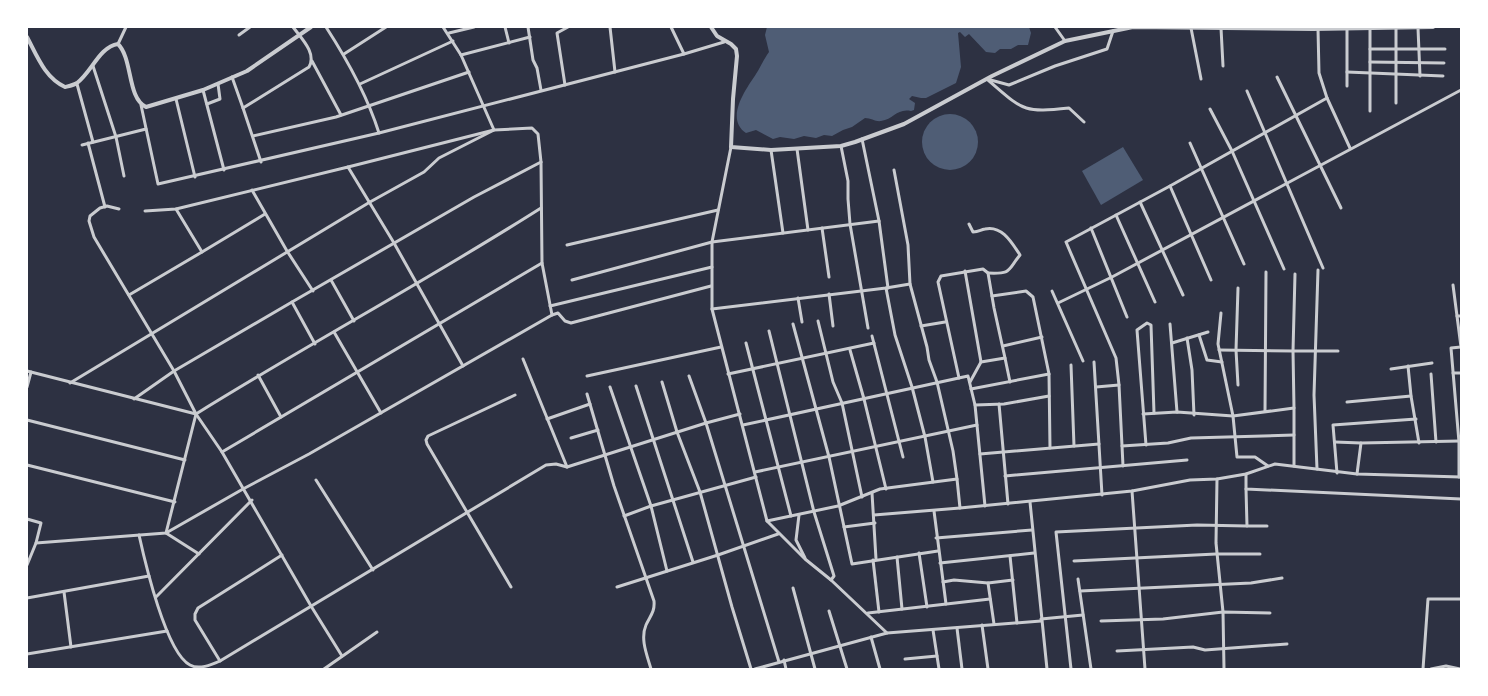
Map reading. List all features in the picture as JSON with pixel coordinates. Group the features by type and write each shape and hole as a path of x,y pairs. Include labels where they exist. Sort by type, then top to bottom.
{"street":[{"path":"118,44 126,27"},
{"path":"239,35 250,27"},
{"path":"243,108 309,67 312,61 312,55 293,27"},
{"path":"141,105 151,107 176,99 203,90 247,71 311,27"},
{"path":"326,27 344,54 360,84 370,106 379,133"},
{"path":"344,54 386,27"},
{"path":"443,27 449,33 462,55 494,130"},
{"path":"449,33 474,27"},
{"path":"505,27 509,43"},
{"path":"528,27 533,60 537,68 541,90"},
{"path":"565,85 557,33 568,27"},
{"path":"610,27 615,72"},
{"path":"671,27 684,54"},
{"path":"711,27 717,36 724,42 731,44 736,49 738,56 733,99 731,148 712,242 712,309 755,472 766,521 805,559 831,580 887,633"},
{"path":"1055,27 1065,41"},
{"path":"731,148 771,150 841,146 904,124 987,79 1065,41 1133,27 1271,27 1318,29 1433,27"},
{"path":"1191,28 1201,79"},
{"path":"1221,28 1224,66"},
{"path":"1347,28 1347,86"},
{"path":"1370,28 1370,111"},
{"path":"1396,28 1396,102"},
{"path":"1418,28 1420,76"},
{"path":"1318,29 1319,73 1327,98 1350,148"},
{"path":"987,79 1009,85 1055,66 1107,49 1113,31"},
{"path":"27,37 47,74 57,84 65,88 77,84 105,50 112,45 118,44"},
{"path":"462,55 530,38"},
{"path":"360,84 453,41"},
{"path":"118,44 125,55 136,98 141,105 158,184 261,162 379,133 684,54 724,42"},
{"path":"1370,49 1445,49"},
{"path":"312,61 341,115"},
{"path":"1370,62 1444,64"},
{"path":"93,66 116,137 124,176"},
{"path":"253,136 341,115 469,72"},
{"path":"1347,72 1443,76"},
{"path":"232,77 261,162"},
{"path":"1277,77 1341,208"},
{"path":"987,79 1020,106 1030,110 1069,108 1084,122"},
{"path":"77,84 93,142"},
{"path":"207,104 220,99 218,84"},
{"path":"203,90 224,170"},
{"path":"1058,303 1112,277 1286,182 1461,90"},
{"path":"1247,91 1323,268"},
{"path":"1123,466 1119,385 1116,358 1085,290 1066,242 1170,186 1327,98"},
{"path":"176,99 195,177"},
{"path":"1210,109 1232,151 1284,269"},
{"path":"145,211 176,209 494,130 525,127 536,130 538,134 541,162 542,263 552,314"},
{"path":"82,145 146,129"},
{"path":"70,383 151,332 370,202 424,172 439,158 494,130"},
{"path":"862,139 879,221 887,288 895,335 912,387 925,436 933,482"},
{"path":"1190,143 1244,264"},
{"path":"88,144 105,207"},
{"path":"841,146 848,181 850,224 868,328"},
{"path":"797,149 808,230"},
{"path":"771,150 783,233"},
{"path":"134,398 174,371 292,302 474,197 541,162"},
{"path":"348,167 394,243 463,366"},
{"path":"894,170 906,234 910,284 927,347 928,360 937,382 957,479 960,508"},
{"path":"1170,186 1211,280"},
{"path":"252,190 287,251 313,291"},
{"path":"1140,202 1183,294"},
{"path":"119,209 105,207 100,208 90,216 94,238 174,371 196,414 222,452 243,489 252,500 311,606 342,656"},
{"path":"166,533 196,414 258,375 472,252 541,208"},
{"path":"176,209 202,252"},
{"path":"567,245 718,210"},
{"path":"129,295 265,214"},
{"path":"1116,215 1155,302"},
{"path":"572,280 712,242 879,221"},
{"path":"959,378 945,322 938,278 965,271 983,269 988,273 1003,274 1009,271 1020,255 1008,236 995,229 984,229 980,232 973,232 969,224"},
{"path":"822,228 829,277"},
{"path":"1091,228 1127,317"},
{"path":"222,452 542,263"},
{"path":"550,306 712,267"},
{"path":"1317,469 1314,395 1318,270"},
{"path":"965,271 981,362 970,382"},
{"path":"1265,411 1266,272"},
{"path":"988,273 1010,382"},
{"path":"1294,466 1292,352 1295,274"},
{"path":"331,280 354,321"},
{"path":"712,309 910,284"},
{"path":"874,515 934,511 1102,495 1190,480 1217,479 1246,474 1275,464 1337,473 1460,477 1459,416 1455,393 1451,348 1461,347 1459,316 1453,285"},
{"path":"36,543 166,533 243,489 302,458 552,314 558,313 565,321 572,323 711,286"},
{"path":"1238,288 1236,350 1238,384"},
{"path":"1052,290 1083,361"},
{"path":"992,296 1026,291 1033,297 1049,374 1050,448"},
{"path":"829,294 833,326"},
{"path":"798,298 802,322"},
{"path":"292,302 314,344"},
{"path":"1221,313 1219,350 1233,416 1237,457 1255,457 1268,466"},
{"path":"818,321 826,355 842,403 862,497"},
{"path":"921,326 945,322"},
{"path":"1146,445 1137,330 1148,323 1152,325 1154,413"},
{"path":"793,324 829,457 838,506 852,564 874,559 938,551"},
{"path":"1170,324 1177,412"},
{"path":"769,331 803,462 814,512 834,576 831,580"},
{"path":"334,332 381,413"},
{"path":"1172,343 1208,332"},
{"path":"1199,335 1207,360 1222,362"},
{"path":"872,336 903,457"},
{"path":"1003,346 1042,337"},
{"path":"1187,338 1192,370 1194,415"},
{"path":"746,343 791,516"},
{"path":"728,374 874,344"},
{"path":"587,376 721,347"},
{"path":"850,350 864,398 886,488"},
{"path":"1219,350 1292,352 1338,351"},
{"path":"981,362 1005,358"},
{"path":"523,359 567,467"},
{"path":"1094,362 1102,495"},
{"path":"1391,369 1432,363"},
{"path":"1071,365 1074,446"},
{"path":"1408,366 1411,396 1420,443"},
{"path":"27,386 29,372 196,414"},
{"path":"1453,373 1461,372"},
{"path":"971,389 1049,374"},
{"path":"1431,374 1436,442"},
{"path":"258,375 281,417"},
{"path":"689,376 706,423 779,662"},
{"path":"742,425 968,376 975,405 985,506"},
{"path":"662,382 677,432 700,492 751,669"},
{"path":"1096,387 1119,385"},
{"path":"636,386 693,562"},
{"path":"610,387 651,506 667,571"},
{"path":"1455,393 1461,392"},
{"path":"587,394 624,516 654,602 655,609 646,625 644,634 644,643 651,669"},
{"path":"511,587 426,440 428,436 515,395"},
{"path":"975,405 999,404 1049,396"},
{"path":"1347,402 1411,396"},
{"path":"547,419 590,404"},
{"path":"999,404 1008,504"},
{"path":"1143,414 1177,412 1194,415 1233,416 1294,408"},
{"path":"139,535 149,576 167,631 184,662 192,666 206,668 220,662 546,465 556,464 567,467 706,423 740,414"},
{"path":"1337,473 1333,425 1416,419"},
{"path":"27,420 185,460"},
{"path":"755,472 977,425"},
{"path":"571,438 598,430"},
{"path":"1122,446 1168,443 1191,438 1236,438 1294,435"},
{"path":"1334,442 1361,444 1460,441"},
{"path":"980,454 1099,444"},
{"path":"1357,474 1361,444"},
{"path":"1005,476 1187,460"},
{"path":"27,465 175,502"},
{"path":"1246,474 1247,526"},
{"path":"624,516 651,506 756,477"},
{"path":"766,521 838,506 886,488 957,479"},
{"path":"1217,479 1216,554 1223,612 1222,649 1224,669"},
{"path":"316,480 373,570"},
{"path":"1246,489 1461,499"},
{"path":"1132,491 1145,669"},
{"path":"872,493 875,523 874,559 879,612"},
{"path":"156,597 252,500"},
{"path":"1030,502 1047,669"},
{"path":"934,511 936,538 946,604"},
{"path":"799,515 796,540 805,559"},
{"path":"27,519 41,523 36,543 27,565"},
{"path":"844,527 875,523"},
{"path":"1071,669 1056,532 1216,524 1267,526"},
{"path":"936,538 1032,530"},
{"path":"166,533 199,554"},
{"path":"617,587 778,534"},
{"path":"919,553 927,606"},
{"path":"940,563 1034,553"},
{"path":"1074,561 1216,554 1260,554"},
{"path":"220,662 195,620 195,614 198,608 282,555"},
{"path":"897,556 902,609"},
{"path":"1010,556 1017,623"},
{"path":"27,598 149,576"},
{"path":"1080,591 1139,587 1251,583 1282,578"},
{"path":"1078,579 1091,669"},
{"path":"943,582 954,580 988,583 1013,580"},
{"path":"988,583 994,624"},
{"path":"793,588 816,669"},
{"path":"64,592 71,647"},
{"path":"1423,669 1428,599 1461,599"},
{"path":"868,614 927,606 990,600"},
{"path":"829,611 848,669"},
{"path":"1101,621 1142,620 1223,612 1270,613"},
{"path":"755,669 887,633 1017,623 1083,615"},
{"path":"982,625 988,669"},
{"path":"957,628 962,669"},
{"path":"933,630 939,669"},
{"path":"27,654 167,631"},
{"path":"324,669 377,632"},
{"path":"871,637 880,669"},
{"path":"1117,652 1193,647 1205,650 1287,644"},
{"path":"905,659 937,656"},
{"path":"784,660 786,669"},
{"path":"1431,669 1438,666 1460,669"}],"water":[{"path":"767,27 1029,27 1031,33 1028,45 1018,45 1011,49 1000,49 995,53 986,52 969,34 965,37 960,32 958,33 961,67 956,83 926,98 912,96 909,99 915,103 914,110 899,112 881,121 865,118 852,127 832,136 824,135 816,138 804,136 794,139 780,137 773,139 756,130 746,133 740,127 737,119 739,103 769,52 765,35"},
{"path":"944,114 956,114 966,118 974,126 978,136 978,148 974,158 966,166 956,170 944,170 934,166 926,158 922,148 922,136 926,126 934,118"},
{"path":"1123,147 1143,180 1101,205 1082,171"}]}
